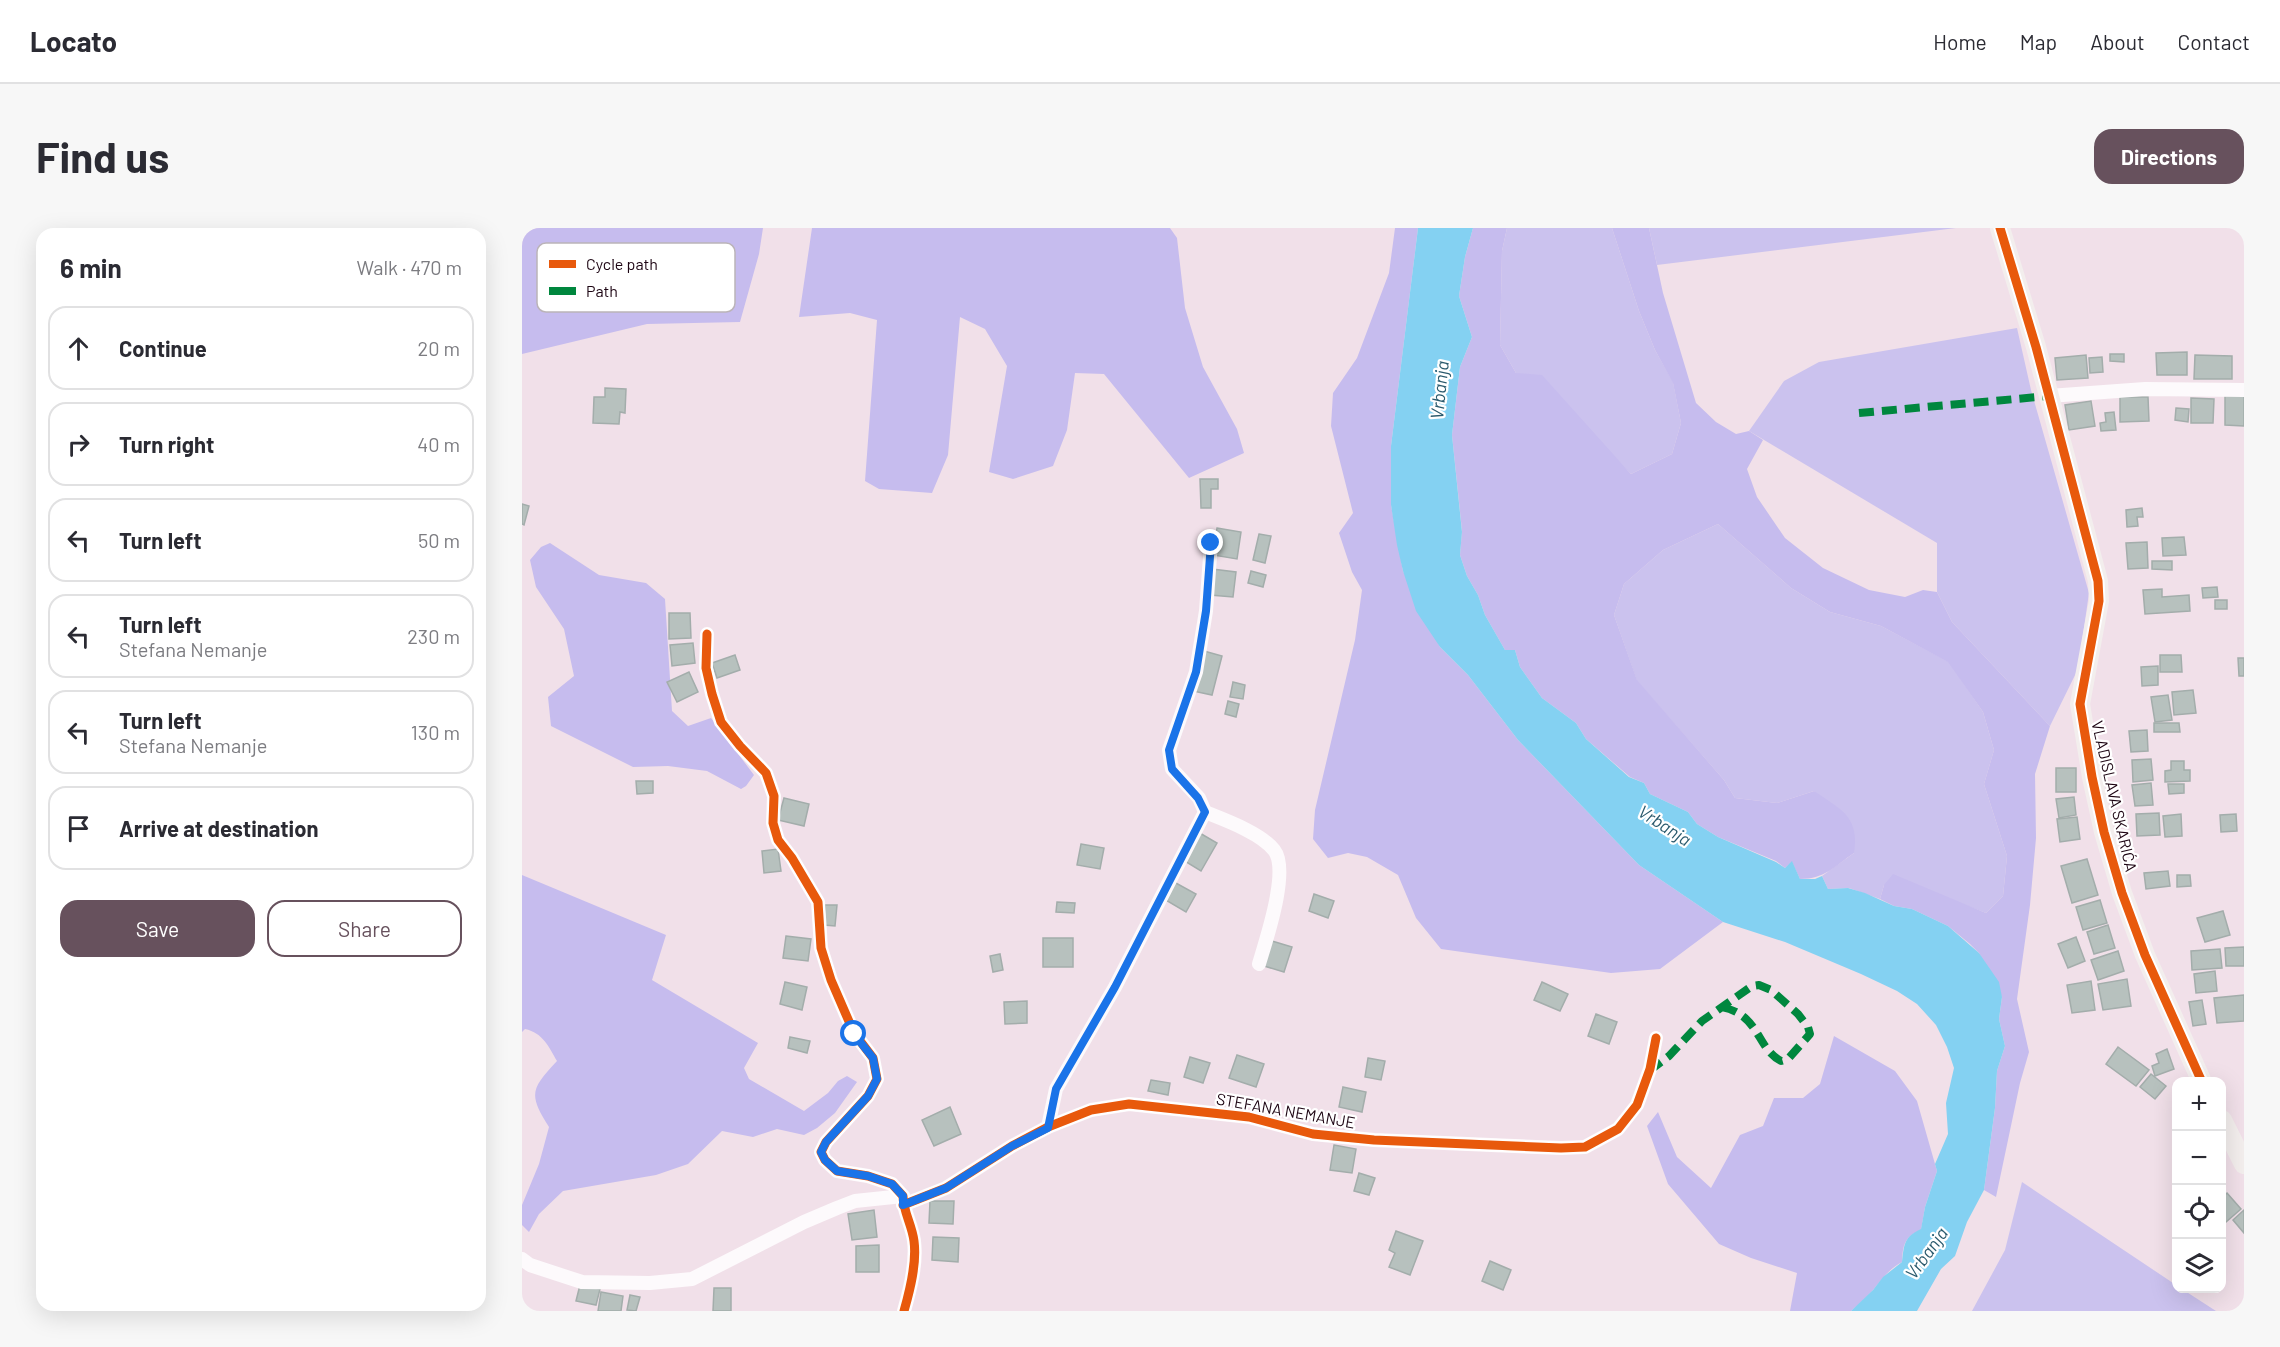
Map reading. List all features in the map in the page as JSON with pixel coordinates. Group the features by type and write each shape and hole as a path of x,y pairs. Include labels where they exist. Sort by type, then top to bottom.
{"street":[{"name":"VLADISLAVA SKARIĆA","path":"2000,228 2049,396 2098,581 2099,601 2080,704 2104,832 2122,893 2145,955 2200,1077"},
{"path":"2049,396 2145,389 2244,390"},
{"path":"1211,543 1206,611 1196,672 1169,750 1172,769 1198,798 1205,812 1242,826 1274,849 1280,863 1276,903 1259,964"},
{"path":"707,634 706,668 711,694 721,722 766,773 774,796 773,823 778,840 792,858 818,902 821,948 831,980 854,1034 873,1058 877,1079 868,1096 826,1142 821,1152 825,1160 837,1171 868,1176 892,1184 903,1200 915,1244 909,1294 904,1311"},
{"path":"1048,1128 1056,1089 1115,987 1205,812"},
{"name":"STEFANA NEMANJE","path":"522,1259 530,1265 582,1282 650,1283 692,1279 804,1222 837,1208 855,1201 903,1200 946,1188 1012,1146 1048,1128 1090,1110 1129,1104 1249,1117 1314,1134 1374,1140 1561,1148 1585,1146 1618,1130 1637,1105 1650,1069 1656,1038"},
{"path":"2226,1128 2244,1164"}],"shaded area":[{"path":"522,228 763,228 759,254 740,322 647,324 522,354"},
{"path":"812,228 1170,228 1177,238 1185,308 1203,367 1237,429 1244,453 1189,478 1104,374 1075,373 1067,430 1053,466 1013,479 989,472 1007,366 985,329 960,317 948,455 932,493 879,489 865,481 877,320 850,313 799,317"},
{"path":"1395,228 1418,228 1391,446 1391,505 1403,571 1440,647 1468,675 1518,740 1639,865 1723,922 1660,969 1611,973 1441,949 1416,918 1398,875 1367,857 1348,853 1328,858 1313,839 1315,810 1355,640 1362,590 1352,572 1339,533 1353,513 1331,426 1333,393 1357,358 1389,273"},
{"path":"1473,228 1507,228 1502,251 1500,345 1516,373 1542,375 1631,474 1672,454 1681,423 1673,383 1655,350 1639,311 1612,228 1649,228 1663,293 1696,403 1716,422 1736,434 1749,431 1763,440 1747,469 1757,497 1785,538 1823,568 1869,590 1905,597 1923,590 1937,592 1952,622 2050,726 2035,774 2036,838 2030,905 2017,999 2029,1052 2020,1083 1996,1197 1984,1190 1995,1108 1997,1071 2005,1046 1999,1019 2002,997 1979,953 1948,926 1912,909 1894,906 1880,899 1884,885 1893,874 1986,913 2003,896 2007,856 1984,784 1994,750 1983,712 1948,662 1881,626 1830,612 1791,588 1718,524 1663,550 1624,584 1614,615 1637,680 1724,780 1735,798 1777,803 1814,791 1840,809 1851,822 1855,840 1854,853 1823,874 1800,879 1792,862 1785,868 1776,861 1718,837 1697,824 1688,812 1650,794 1644,783 1630,777 1586,739 1576,723 1542,698 1520,667 1515,650 1505,650 1485,615 1460,555 1462,531 1452,435 1460,367 1472,337 1459,296 1465,257"},
{"path":"1507,228 1612,228 1639,311 1655,350 1673,382 1681,423 1672,454 1631,474 1608,450 1516,373 1500,345 1502,251"},
{"path":"1649,228 1956,228 1657,265"},
{"path":"2017,328 2031,390 2089,593 2078,669 2050,726 1952,622 1937,592 1937,543 1749,431 1784,381 1819,362"},
{"path":"1718,524 1791,588 1830,612 1881,626 1949,662 1983,712 1994,750 1984,784 2007,856 2003,896 1986,913 1960,903 1884,885 1880,899 1849,888 1828,889 1822,876 1854,853 1814,791 1777,803 1735,798 1724,780 1637,681 1614,615 1624,584 1663,550"},
{"path":"550,543 599,575 646,583 665,599 672,711 688,726 711,718 754,775 746,786 741,789 707,771 668,766 633,767 551,726 548,697 574,676 564,629 536,587 530,560 541,547"},
{"path":"522,875 666,935 652,980 758,1043 744,1068 749,1079 804,1111 828,1093 838,1081 847,1076 857,1082 835,1113 817,1128 804,1135 777,1129 753,1137 722,1131 688,1164 656,1175 563,1191 539,1214 529,1232 522,1225 522,1205 539,1164 549,1127 538,1107 535,1092 542,1078 557,1061 541,1037 525,1029 522,1032"},
{"path":"1834,1036 1895,1071 1917,1101 1937,1171 1925,1207 1921,1230 1906,1242 1902,1262 1890,1271 1866,1298 1851,1311 1790,1311 1797,1273 1751,1258 1719,1244 1668,1184 1647,1126 1658,1112 1677,1157 1711,1188 1740,1135 1763,1126 1774,1098 1803,1098 1820,1084"},
{"path":"2022,1182 2172,1282 2172,1293 2188,1293 2216,1311 1972,1311 2005,1250"}],"water":[{"name":"Vrbanja","path":"1418,228 1473,228 1465,257 1459,296 1472,337 1460,367 1452,435 1462,532 1460,555 1485,615 1505,650 1515,650 1520,667 1542,698 1576,723 1586,739 1629,777 1644,783 1650,794 1688,812 1697,824 1718,837 1785,868 1792,861 1800,879 1815,879 1822,876 1828,889 1848,888 1865,893 1894,906 1912,909 1948,926 1979,953 1999,982 2002,997 1999,1019 2005,1046 1997,1071 1995,1108 1984,1190 1967,1222 1955,1256 1941,1269 1917,1311 1851,1311 1883,1277 1902,1262 1903,1250 1908,1238 1921,1229 1925,1207 1937,1171 1935,1164 1948,1134 1946,1103 1954,1068 1936,1025 1917,1004 1897,991 1785,942 1723,922 1639,865 1518,740 1468,675 1440,647 1416,611 1397,545 1391,505 1391,446"}],"building":[{"path":"2187,352 2187,375 2157,375 2156,353"},
{"path":"2110,354 2124,354 2124,362 2110,361"},
{"path":"2086,355 2088,378 2057,380 2055,358"},
{"path":"2195,355 2232,356 2232,379 2194,379"},
{"path":"2102,357 2103,372 2090,373 2089,358"},
{"path":"605,388 626,389 625,413 620,412 619,424 593,423 594,397 605,397"},
{"path":"2225,396 2244,396 2244,426 2225,425"},
{"path":"2120,397 2148,397 2149,421 2120,422"},
{"path":"2191,398 2214,399 2213,423 2191,423"},
{"path":"2091,401 2095,426 2069,430 2065,405"},
{"path":"2176,408 2189,409 2188,422 2175,420"},
{"path":"2114,412 2116,430 2101,431 2100,423 2106,422 2105,413"},
{"path":"1200,479 1218,479 1218,489 1211,489 1211,508 1201,508"},
{"path":"522,504 529,506 524,525 522,524"},
{"path":"2142,508 2143,517 2137,517 2138,526 2127,527 2126,510"},
{"path":"1217,528 1241,532 1237,559 1213,555"},
{"path":"1259,534 1271,536 1265,563 1253,560"},
{"path":"2184,537 2186,555 2163,556 2162,538"},
{"path":"2147,542 2148,568 2128,569 2126,543"},
{"path":"2152,561 2172,561 2172,570 2152,569"},
{"path":"1212,569 1236,572 1233,597 1210,595"},
{"path":"1251,571 1266,575 1263,587 1248,583"},
{"path":"2217,587 2218,597 2203,598 2202,588"},
{"path":"2162,589 2162,597 2189,595 2190,611 2145,614 2143,590"},
{"path":"2215,600 2227,600 2227,609 2215,609"},
{"path":"669,613 690,613 691,638 669,639"},
{"path":"693,643 695,663 672,666 670,645"},
{"path":"1204,651 1222,656 1212,695 1193,691"},
{"path":"735,655 740,670 717,678 712,663"},
{"path":"2160,655 2181,655 2182,672 2160,672"},
{"path":"2238,658 2244,658 2244,676 2239,676"},
{"path":"2158,666 2158,685 2142,686 2141,667"},
{"path":"689,672 698,692 677,702 667,682"},
{"path":"1233,682 1245,685 1243,699 1230,697"},
{"path":"2193,690 2196,713 2174,715 2172,692"},
{"path":"2168,695 2172,720 2155,722 2151,697"},
{"path":"1228,701 1239,704 1236,717 1225,714"},
{"path":"2154,723 2179,723 2180,732 2154,732"},
{"path":"2147,730 2148,751 2131,752 2129,731"},
{"path":"2151,759 2153,780 2133,782 2132,760"},
{"path":"2171,761 2184,761 2184,770 2190,770 2190,781 2165,782 2165,771 2171,770"},
{"path":"2056,768 2076,768 2076,792 2056,792"},
{"path":"636,781 653,781 653,793 637,794"},
{"path":"2151,783 2153,805 2135,806 2132,785"},
{"path":"2168,784 2184,784 2184,793 2169,794"},
{"path":"2074,797 2076,815 2059,818 2056,799"},
{"path":"784,798 809,804 804,826 778,820"},
{"path":"2159,813 2160,835 2137,836 2136,814"},
{"path":"2181,814 2182,836 2165,837 2163,816"},
{"path":"2236,814 2237,831 2221,832 2220,815"},
{"path":"2077,817 2080,839 2060,842 2057,819"},
{"path":"1198,832 1217,843 1201,871 1183,860"},
{"path":"1081,844 1104,848 1100,869 1077,865"},
{"path":"778,849 781,871 764,873 762,851"},
{"path":"2087,859 2098,895 2072,903 2061,866"},
{"path":"2168,871 2170,886 2146,889 2144,873"},
{"path":"2177,875 2190,875 2191,886 2177,887"},
{"path":"1174,882 1196,894 1186,912 1164,899"},
{"path":"1314,894 1334,901 1328,918 1309,911"},
{"path":"2100,900 2107,923 2083,930 2076,907"},
{"path":"1057,902 1075,903 1074,913 1056,912"},
{"path":"825,905 837,905 835,926 824,925"},
{"path":"2223,911 2230,935 2205,942 2197,918"},
{"path":"2108,925 2115,948 2094,954 2087,932"},
{"path":"786,936 811,939 808,961 783,958"},
{"path":"2076,937 2085,961 2068,968 2058,944"},
{"path":"1043,938 1073,938 1073,967 1043,967"},
{"path":"1272,941 1292,947 1284,972 1264,966"},
{"path":"2244,947 2244,966 2226,966 2225,948"},
{"path":"2220,949 2222,968 2192,970 2191,951"},
{"path":"2118,951 2124,971 2098,980 2091,960"},
{"path":"1000,954 1003,970 993,972 990,956"},
{"path":"2215,971 2217,991 2196,993 2194,974"},
{"path":"2127,979 2131,1006 2103,1010 2098,984"},
{"path":"2091,981 2095,1010 2072,1013 2067,985"},
{"path":"785,982 807,987 802,1010 780,1004"},
{"path":"1542,982 1568,994 1560,1011 1534,1000"},
{"path":"2244,995 2244,1021 2217,1023 2214,998"},
{"path":"2202,1000 2206,1024 2193,1026 2189,1002"},
{"path":"1027,1001 1027,1023 1005,1024 1004,1002"},
{"path":"1596,1014 1617,1022 1609,1044 1588,1036"},
{"path":"790,1037 810,1041 807,1053 788,1048"},
{"path":"2118,1047 2149,1070 2136,1086 2106,1064"},
{"path":"2167,1049 2174,1069 2155,1076 2152,1066 2159,1063 2156,1054"},
{"path":"1237,1055 1264,1064 1256,1087 1229,1078"},
{"path":"1190,1057 1210,1063 1203,1083 1184,1077"},
{"path":"1368,1058 1385,1061 1381,1080 1365,1077"},
{"path":"2151,1074 2166,1086 2155,1099 2140,1087"},
{"path":"1151,1080 1170,1083 1168,1095 1148,1091"},
{"path":"1343,1087 1366,1092 1362,1112 1339,1107"},
{"path":"950,1107 961,1134 934,1146 922,1120"},
{"path":"1334,1145 1356,1149 1352,1173 1330,1170"},
{"path":"1359,1173 1375,1178 1369,1195 1354,1191"},
{"path":"2226,1194 2241,1209 2226,1222"},
{"path":"930,1201 954,1201 953,1224 929,1223"},
{"path":"874,1210 877,1237 852,1240 848,1214"},
{"path":"2244,1210 2244,1233 2233,1220"},
{"path":"1396,1231 1423,1241 1410,1275 1389,1267 1395,1253 1389,1250"},
{"path":"933,1237 959,1238 958,1262 932,1260"},
{"path":"879,1245 879,1272 856,1272 856,1246"},
{"path":"1490,1261 1511,1270 1503,1290 1482,1281"},
{"path":"580,1285 600,1289 596,1305 576,1301"},
{"path":"714,1288 731,1288 731,1311 713,1311"},
{"path":"601,1292 623,1296 621,1311 598,1311"},
{"path":"630,1295 640,1297 636,1311 627,1310"}],"marked path":[{"path":"1859,413 2049,396"},
{"path":"1649,1071 1669,1056 1702,1021 1752,986 1759,985 1771,990 1798,1014 1808,1027 1810,1034 1788,1059 1781,1061 1767,1048 1751,1024 1734,1011 1721,1007"}],"cycle path":[{"path":"2000,228 2036,347 2098,581 2099,601 2080,704 2104,832 2122,893 2145,955 2200,1077"},
{"path":"707,634 706,668 721,722 766,773 774,796 773,823 778,840 792,858 818,902 821,948 831,980 854,1033 873,1058 877,1079 868,1096 826,1142 821,1152 825,1160 837,1171 868,1176 892,1184 903,1196 915,1249 909,1294 904,1311"},
{"path":"903,1205 946,1188 1012,1146 1048,1127 1091,1110 1129,1104 1249,1117 1313,1134 1374,1140 1585,1147 1618,1129 1637,1105 1650,1069 1656,1038"}],"route":[{"path":"854,1034 873,1058 877,1079 868,1096 826,1142 821,1152 825,1160 837,1171 868,1176 892,1184 903,1196 903,1205 946,1188 1012,1146 1048,1128 1056,1089 1115,987 1205,812 1198,798 1172,769 1169,750 1196,672 1206,611 1211,543"}]}
